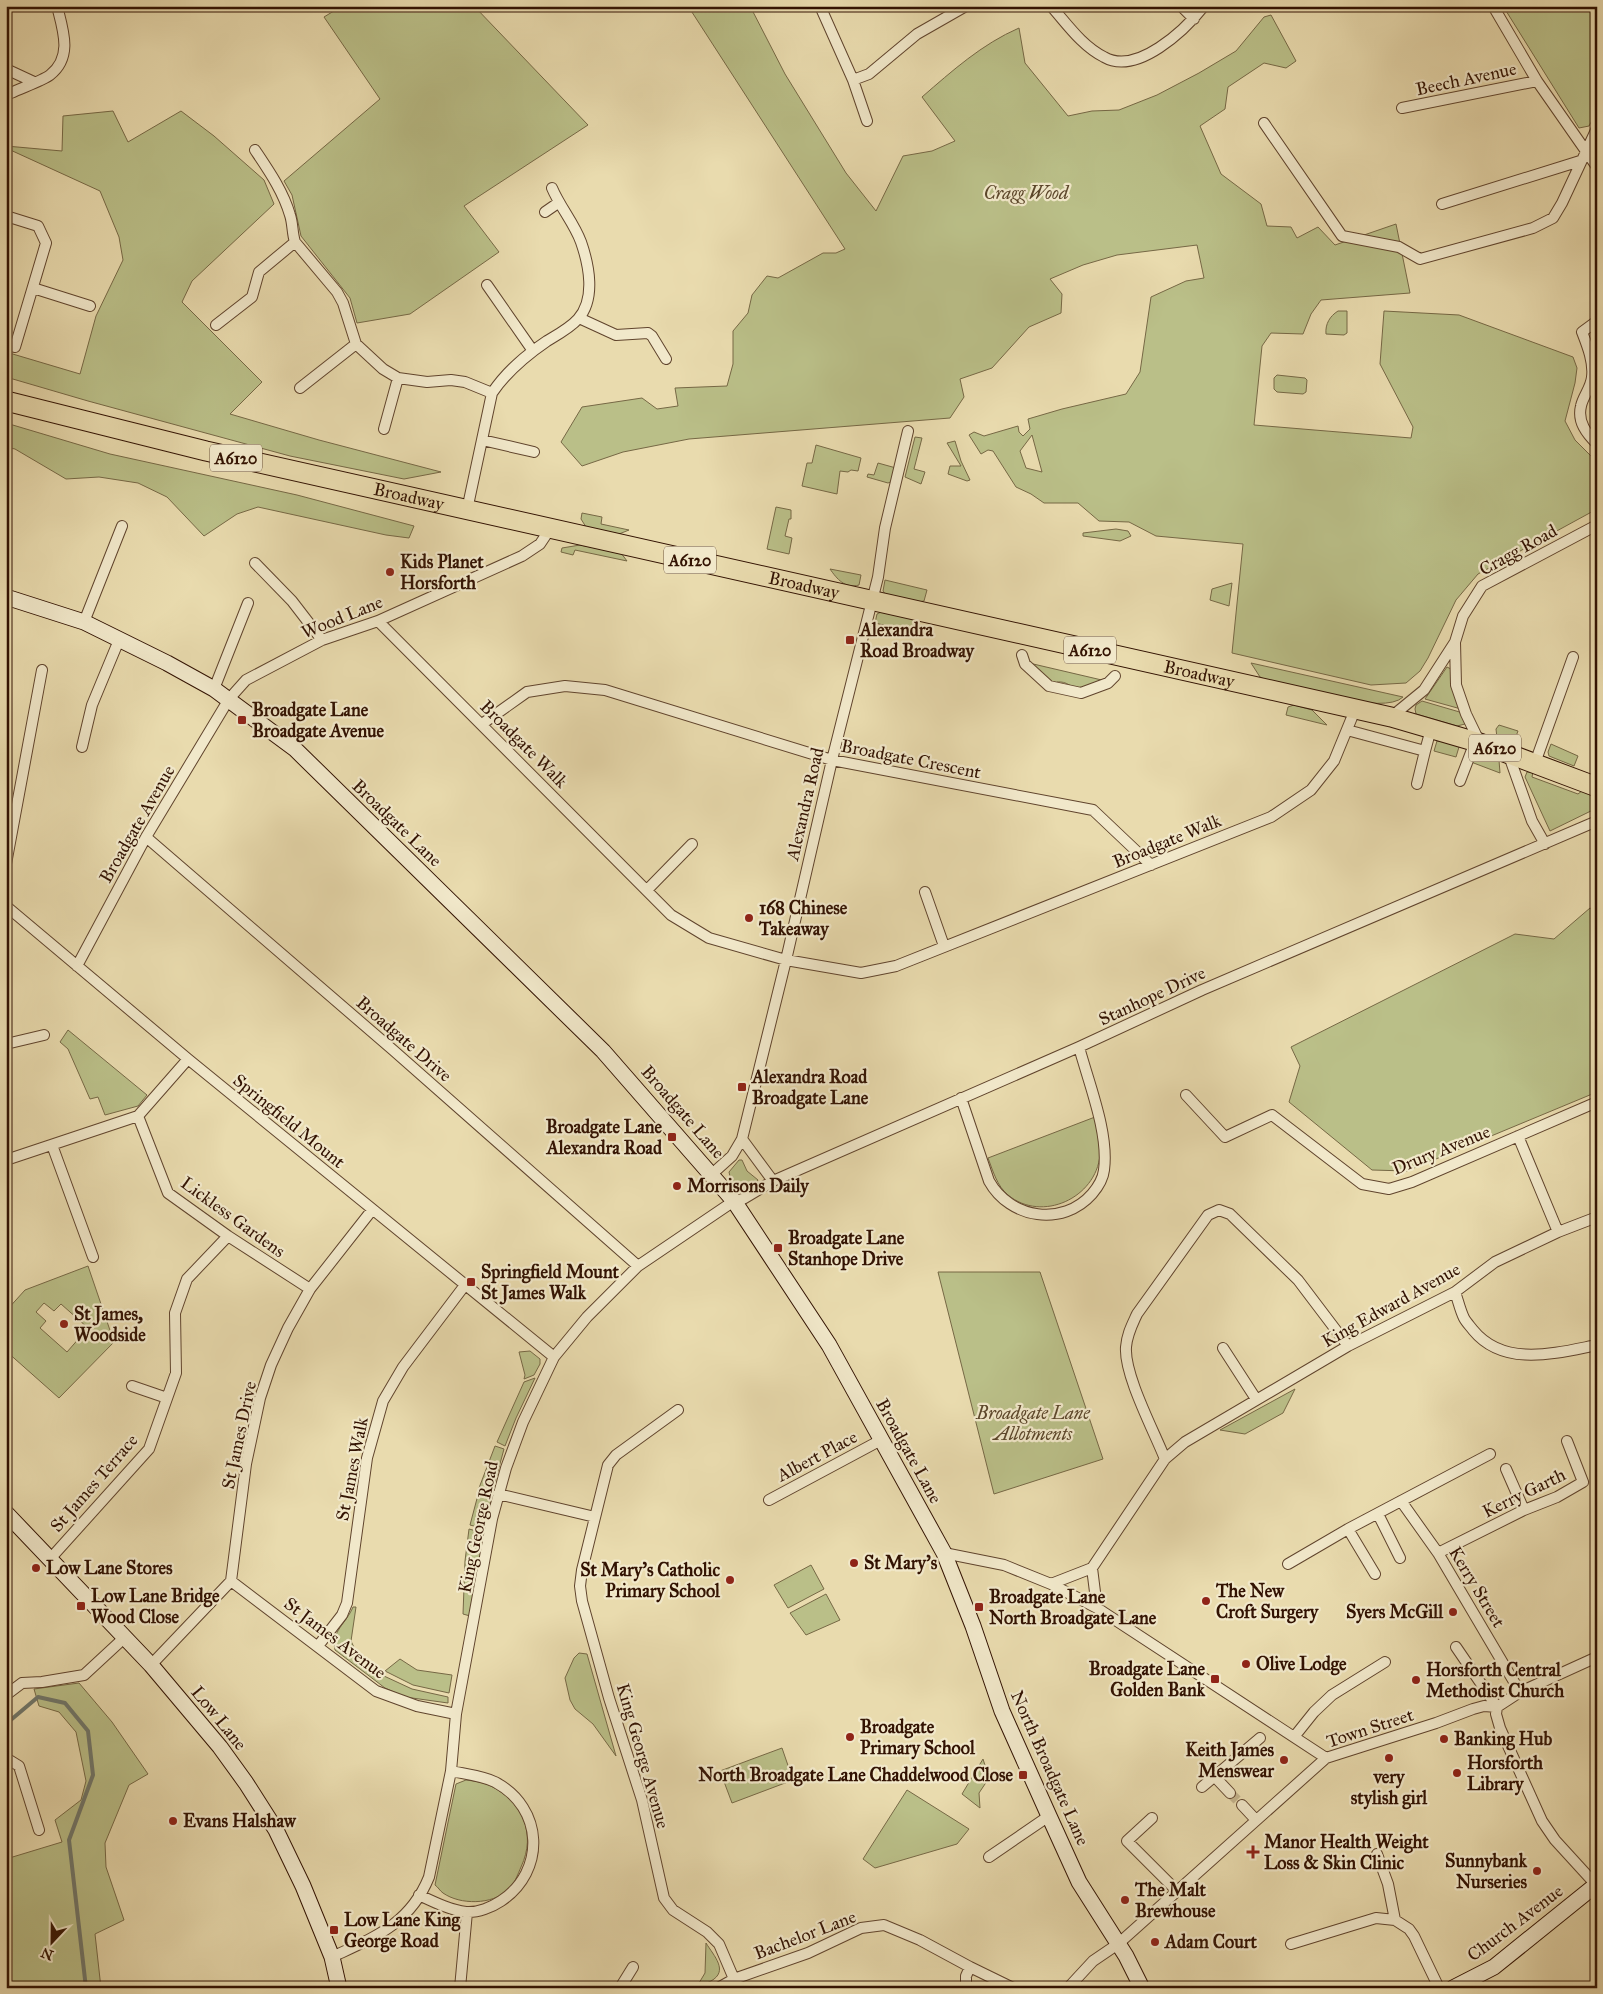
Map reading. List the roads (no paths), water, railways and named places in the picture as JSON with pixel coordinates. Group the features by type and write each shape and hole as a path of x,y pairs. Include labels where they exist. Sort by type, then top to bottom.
{"highway":[{"name":"Broadway","path":"6,401 196,449 1390,717 1478,742 1597,787"}],"street":[{"path":"6,94 50,75 63,59 65,40 57,6"},
{"path":"820,6 867,120"},
{"path":"852,80 869,74 917,34 966,6"},
{"path":"1051,6 1086,46 1106,59 1124,61 1147,55 1167,44 1194,19 1204,6"},
{"path":"1181,6 1194,19"},
{"path":"1493,6 1537,81 1597,167"},
{"path":"6,69 34,82"},
{"name":"Beech Avenue","path":"1402,108 1537,81"},
{"path":"1264,123 1342,236 1399,248 1420,259 1533,228 1553,218 1597,128"},
{"path":"255,150 278,184 291,217 292,233 295,242 337,292 343,303 356,344 383,369 398,378 427,382 450,380 465,382 492,393"},
{"path":"1442,204 1580,161"},
{"path":"467,510 492,393 503,377 533,351 579,318 586,307 590,276 580,240 569,218 558,203 552,188"},
{"path":"544,212 558,203"},
{"path":"6,216 38,226 46,243 15,347 6,344"},
{"path":"216,325 252,297 259,272 295,242"},
{"path":"487,285 533,351"},
{"path":"34,288 90,306"},
{"path":"579,318 616,335 648,333 666,358"},
{"path":"1597,321 1582,332 1591,360 1593,376 1581,406 1581,423 1588,436 1597,444"},
{"path":"300,388 356,344"},
{"path":"384,429 398,378"},
{"name":"Alexandra Road","path":"712,1174 732,1156 742,1139 870,600 878,577 885,528 908,431"},
{"path":"482,440 534,452"},
{"name":"Cragg Road","path":"1390,717 1424,690 1454,642 1462,616 1482,586 1597,525"},
{"path":"84,622 122,526"},
{"name":"Wood Lane","path":"229,699 246,680 322,640 378,621 522,556 540,544 550,529"},
{"path":"255,563 292,601 322,640"},
{"name":"Broadgate Lane","path":"6,597 84,622 214,688 229,699 295,749 604,1050 734,1201 829,1345 944,1553"},
{"path":"214,688 248,603"},
{"name":"Broadgate Walk","path":"378,621 671,915 709,938 786,960 861,973 896,966 1271,818 1311,790 1334,761 1355,710"},
{"path":"82,747 92,705 119,640"},
{"name":"Cragg Road","path":"1454,642 1456,685 1478,742"},
{"path":"1022,655 1025,664 1049,686 1081,693 1108,683 1115,676"},
{"path":"1535,763 1573,657"},
{"path":"6,864 42,670"},
{"name":"Broadgate Crescent","path":"482,724 527,692 565,686 605,690 832,760 1093,810 1151,865"},
{"name":"Broadgate Avenue","path":"77,966 146,837 229,699"},
{"path":"1417,784 1431,729"},
{"path":"1347,730 1425,751"},
{"path":"1460,781 1478,742"},
{"path":"1508,753 1532,821 1545,844"},
{"name":"Stanhope Drive","path":"734,1201 742,1199 773,1181 1079,1047 1202,990 1597,822"},
{"name":"Broadgate Drive","path":"146,837 393,1050 638,1266"},
{"path":"647,890 692,844"},
{"path":"925,892 944,946"},
{"name":"Springfield Mount","path":"6,906 188,1060 554,1357"},
{"path":"6,1044 44,1035"},
{"path":"961,1098 989,1181 1003,1200 1015,1208 1042,1215 1058,1214 1074,1209 1097,1188 1104,1173 1106,1155 1105,1139 1079,1047"},
{"path":"6,1160 138,1116 188,1060"},
{"name":"Drury Avenue","path":"1186,1095 1225,1137 1272,1116 1362,1184 1389,1189 1412,1182 1597,1102"},
{"name":"Lickless Gardens","path":"138,1116 168,1194 228,1236 310,1289"},
{"path":"1518,1136 1558,1232"},
{"path":"742,1139 773,1181"},
{"path":"52,1145 93,1257"},
{"name":"King George Road","path":"332,1957 394,1925 407,1913 429,1877 451,1771 456,1714 498,1494 523,1422 554,1357 587,1317 638,1266 734,1201"},
{"name":"St James Drive","path":"230,1581 246,1464 260,1398 274,1358 310,1289 372,1210"},
{"path":"1165,1459 1133,1381 1126,1348 1129,1331 1137,1314 1208,1215 1218,1210 1230,1214 1298,1280 1348,1346"},
{"name":"King Edward Avenue","path":"1092,1568 1165,1459 1185,1442 1348,1346 1455,1292 1495,1262 1558,1232 1597,1217"},
{"name":"St James Terrace","path":"50,1559 149,1449 176,1373 175,1313 178,1304 188,1279 228,1236"},
{"name":"St James Walk","path":"318,1646 342,1615 347,1602 367,1458 383,1401 403,1367 466,1285"},
{"path":"1455,1292 1464,1318 1482,1341 1499,1349 1519,1355 1547,1355 1597,1345"},
{"path":"1223,1348 1256,1399"},
{"path":"132,1386 167,1398"},
{"name":"King George Avenue","path":"678,1410 616,1455 608,1465 582,1570 580,1586 582,1601 609,1698 642,1800 664,1898 673,1910 707,1932 719,1944 734,1979"},
{"name":"Albert Place","path":"769,1500 881,1440"},
{"name":"Kerry Garth","path":"1438,1553 1524,1510 1557,1498 1583,1482 1567,1441"},
{"path":"1288,1564 1348,1529 1490,1454"},
{"path":"1506,1469 1524,1510"},
{"path":"498,1494 595,1517"},
{"name":"Kerry Street","path":"1401,1501 1438,1553 1520,1692"},
{"name":"Low Lane","path":"6,1512 151,1665 220,1747 265,1813 303,1886 332,1957 339,1988"},
{"path":"1378,1514 1400,1558"},
{"path":"1348,1529 1375,1574"},
{"path":"944,1553 1004,1565 1051,1584 1097,1608 1326,1758"},
{"name":"North Broadgate Lane","path":"944,1553 970,1617 1002,1710 1049,1816 1080,1882 1126,1956 1142,1988"},
{"path":"1051,1584 1092,1568 1097,1608"},
{"path":"151,1665 230,1581"},
{"name":"St James Avenue","path":"230,1581 376,1690 418,1706 456,1714"},
{"path":"6,1695 22,1683 42,1682 84,1675 124,1638"},
{"path":"1456,1646 1497,1707 1496,1714 1500,1728 1542,1821 1555,1840 1596,1885"},
{"name":"Town Street","path":"1072,1986 1093,1961 1118,1944 1326,1758 1436,1723 1473,1709 1484,1706 1497,1707 1520,1692 1597,1657"},
{"path":"1294,1737 1314,1712 1332,1695 1384,1662"},
{"path":"1202,1787 1260,1738"},
{"path":"6,1758 19,1766 40,1830"},
{"path":"419,1895 448,1908 467,1912 492,1907 514,1892 527,1873 534,1849 533,1831 528,1814 515,1797 495,1782 451,1771"},
{"path":"1214,1776 1230,1793"},
{"path":"1242,1805 1256,1820"},
{"path":"989,1857 1049,1816"},
{"path":"1152,1818 1127,1841 1177,1891"},
{"path":"1378,1854 1388,1884 1395,1920"},
{"name":"Church Avenue","path":"1453,1988 1494,1967 1596,1885"},
{"path":"460,1988 467,1912"},
{"path":"1291,1944 1376,1918 1395,1920 1409,1929 1414,1936 1439,1988"},
{"name":"Bachelor Lane","path":"718,1988 734,1979 808,1953 861,1928 884,1926 920,1940 1013,1988"},
{"path":"620,1988 633,1967"},
{"path":"966,1988 966,1976 970,1967"}],"waterway":[{"path":"6,1724 38,1697 65,1703 88,1731 93,1775 69,1840 86,1988"}],"tunnel":[{"path":"1230,1793 1242,1805"}],"place":[{"name":"Kids Planet Horsforth","path":"390,572"},
{"name":"Alexandra Road Broadway","path":"850,640"},
{"name":"Broadgate Lane Broadgate Avenue","path":"242,720"},
{"name":"168 Chinese Takeaway","path":"749,918"},
{"name":"Alexandra Road Broadgate Lane","path":"742,1087"},
{"name":"Broadgate Lane Alexandra Road","path":"672,1137"},
{"name":"Morrisons Daily","path":"677,1186"},
{"name":"Broadgate Lane Stanhope Drive","path":"778,1248"},
{"name":"Springfield Mount St James Walk","path":"471,1282"},
{"name":"St James, Woodside","path":"64,1324"},
{"name":"St Mary's","path":"854,1563"},
{"name":"Low Lane Stores","path":"36,1568"},
{"name":"St Mary's Catholic Primary School","path":"730,1580"},
{"name":"The New Croft Surgery","path":"1206,1601"},
{"name":"Low Lane Bridge Wood Close","path":"81,1606"},
{"name":"Broadgate Lane North Broadgate Lane","path":"979,1607"},
{"name":"Syers McGill","path":"1453,1612"},
{"name":"Olive Lodge","path":"1246,1664"},
{"name":"Broadgate Lane Golden Bank","path":"1215,1679"},
{"name":"Horsforth Central Methodist Church","path":"1416,1680"},
{"name":"Broadgate Primary School","path":"850,1737"},
{"name":"Banking Hub","path":"1444,1739"},
{"name":"very stylish girl","path":"1389,1758"},
{"name":"Keith James Menswear","path":"1284,1760"},
{"name":"Horsforth Library","path":"1457,1773"},
{"name":"North Broadgate Lane Chaddelwood Close","path":"1023,1775"},
{"name":"Evans Halshaw","path":"173,1821"},
{"name":"Manor Health Weight Loss & Skin Clinic","path":"1253,1852"},
{"name":"Sunnybank Nurseries","path":"1537,1871"},
{"name":"The Malt Brewhouse","path":"1125,1900"},
{"name":"Low Lane King George Road","path":"334,1930"},
{"name":"Adam Court","path":"1155,1942"}],"park label":[{"name":"Cragg Wood","path":"1026,193"},
{"name":"Broadgate Lane Allotments","path":"1033,1424"}]}
